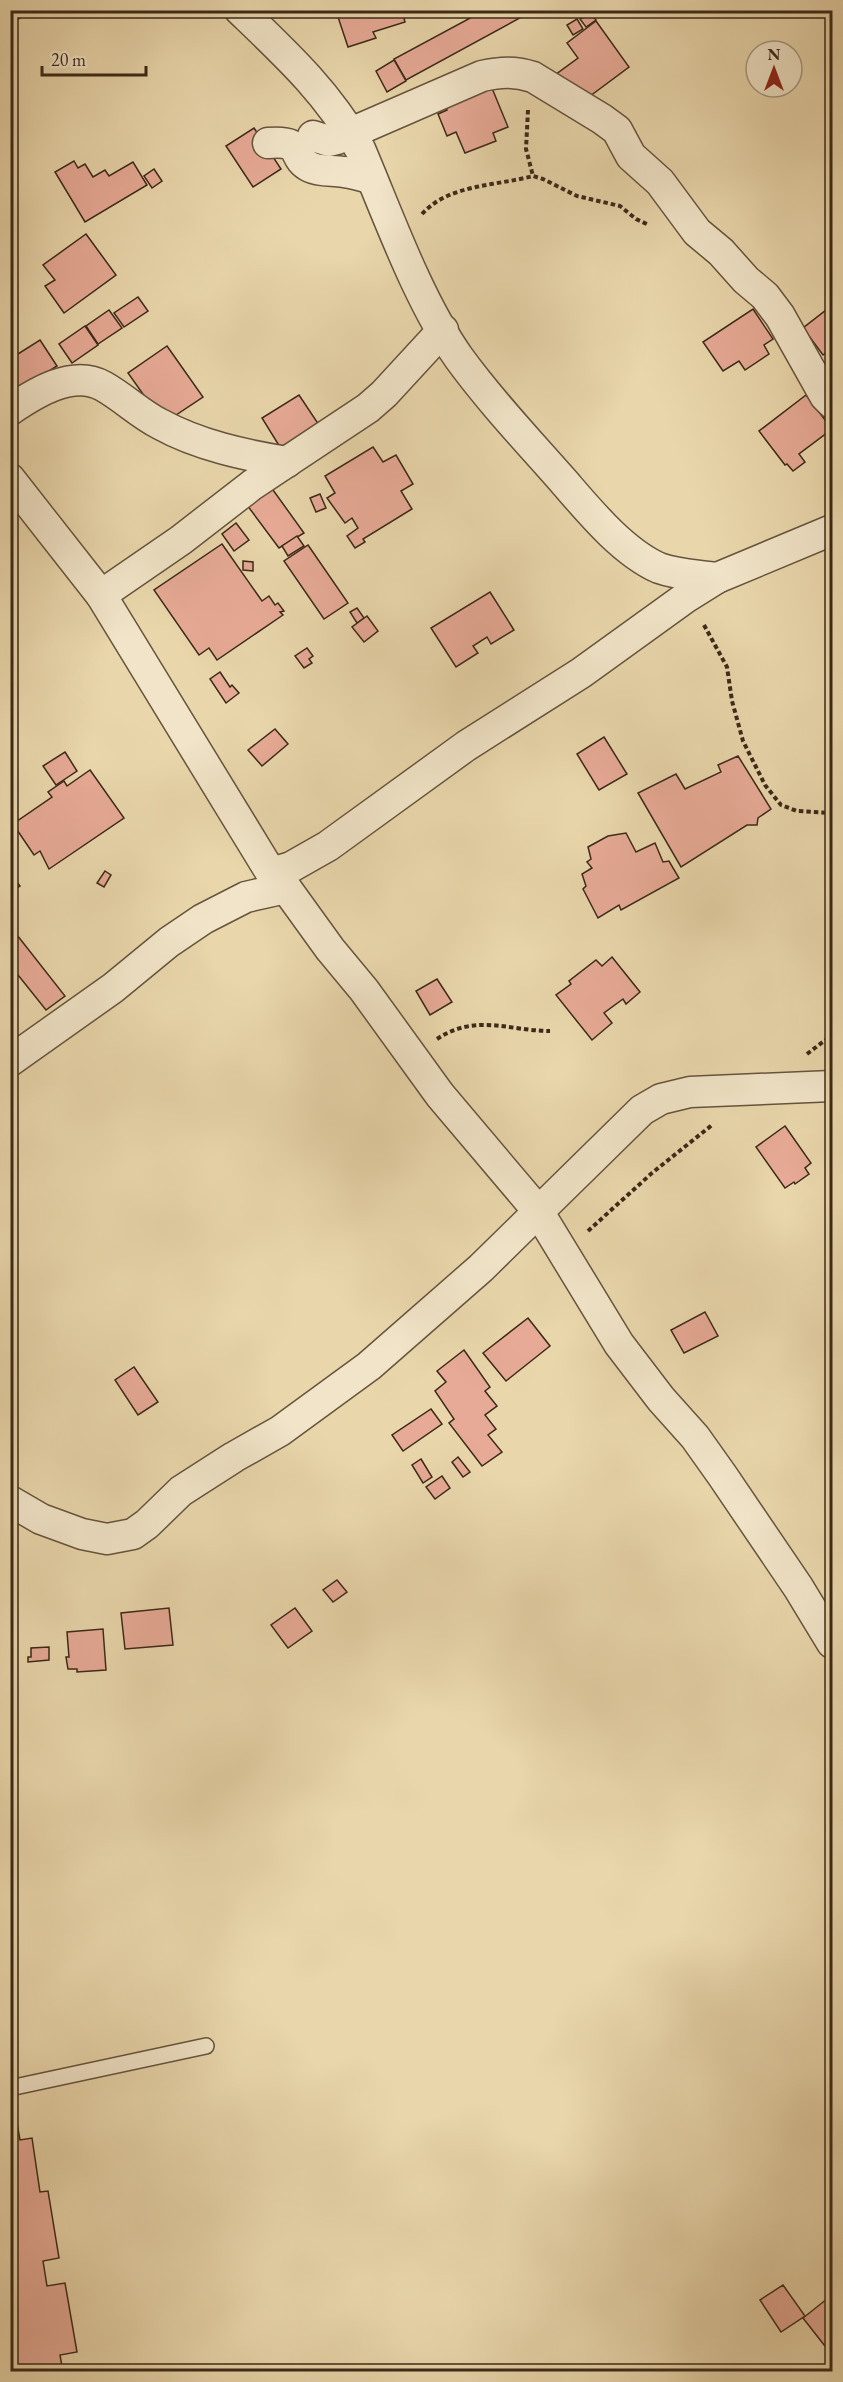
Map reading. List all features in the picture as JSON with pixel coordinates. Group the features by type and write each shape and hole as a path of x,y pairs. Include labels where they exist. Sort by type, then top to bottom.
{"street":[{"path":"240,10 296,63 325,97 351,134 426,301 458,357 498,407 594,517 621,541 657,567 677,574 717,578"},
{"path":"293,142 329,141 351,134 482,76 503,72 522,73 532,77 617,130 631,156 660,182 697,232 721,252 746,280 765,296 780,316 825,396 832,403"},
{"path":"293,142 321,120 325,97"},
{"path":"293,142 307,165 317,169 372,178"},
{"path":"101,595 181,540 252,485 309,445 368,408 421,356 443,330"},
{"path":"10,410 49,388 70,381 87,381 101,385 159,424 199,441 262,458 287,462"},
{"path":"10,479 101,595 279,880 440,1095 538,1211 619,1344 723,1475 798,1587 832,1643"},
{"path":"10,1061 113,988 169,942 203,919 279,880 291,867 328,846 449,758 581,673 685,598 717,578 832,530"},
{"path":"10,1501 41,1519 82,1534 107,1539 133,1534 147,1524 181,1491 280,1431 369,1366 474,1275 642,1110 661,1099 690,1092 832,1086"}],"lane":[{"path":"10,2088 206,2046"}],"path":[{"path":"532,77 526,128 526,149 532,176"},
{"path":"404,252 414,222 430,205 452,193 532,176 577,196 620,206 645,224 697,232"},
{"path":"685,598 704,624 723,657 743,741 769,791 781,805 797,811 832,813"},
{"path":"410,1055 428,1047 448,1033 477,1024 502,1025 517,1030 550,1031"},
{"path":"804,1056 832,1035"},
{"path":"574,1268 580,1242 591,1228 652,1173 720,1119"}],"building":[{"path":"10,10 31,10 10,25"},
{"path":"402,10 405,22 373,32 376,38 348,47 336,11"},
{"path":"485,10 528,10 529,13 406,80 394,59"},
{"path":"591,13 596,20 586,27 580,19"},
{"path":"577,19 583,29 573,35 567,25"},
{"path":"596,21 629,67 578,105 555,75 578,58 567,43"},
{"path":"394,60 406,81 387,92 376,71"},
{"path":"487,76 508,127 493,133 496,141 465,153 456,132 447,136 438,114 447,110 441,95"},
{"path":"254,128 281,169 253,187 226,146"},
{"path":"74,161 78,168 85,164 93,177 105,170 109,176 133,162 147,185 85,222 55,172"},
{"path":"154,169 162,181 152,188 144,176"},
{"path":"86,234 116,275 64,313 45,286 55,280 43,265"},
{"path":"138,297 148,311 124,327 114,313"},
{"path":"830,307 832,311 832,358 827,352 823,355 803,328"},
{"path":"753,309 773,339 764,345 769,354 745,370 739,361 723,371 703,342"},
{"path":"109,310 122,328 98,344 86,326"},
{"path":"85,326 98,345 72,363 59,344"},
{"path":"40,340 57,366 10,396 10,359"},
{"path":"167,346 203,397 167,421 153,402 150,404 128,373"},
{"path":"299,395 321,428 283,452 262,418"},
{"path":"806,395 832,429 799,454 805,462 793,471 787,464 785,465 759,431"},
{"path":"373,447 383,462 396,455 413,484 401,491 412,509 363,539 365,542 355,548 347,536 358,528 352,518 345,523 327,498 335,493 325,476"},
{"path":"268,483 304,533 279,548 244,501"},
{"path":"320,494 326,508 316,512 310,498"},
{"path":"236,523 249,540 234,551 222,534"},
{"path":"297,536 304,546 288,556 282,546"},
{"path":"222,544 262,601 269,596 275,605 278,603 284,611 280,612 283,615 217,660 209,648 199,655 154,590"},
{"path":"308,545 348,603 324,619 284,561"},
{"path":"243,561 253,562 253,571 243,570"},
{"path":"490,592 514,630 491,644 487,637 473,646 478,653 456,667 431,628"},
{"path":"357,608 364,618 357,623 350,612"},
{"path":"367,616 378,631 364,642 352,627"},
{"path":"307,648 313,656 309,659 312,663 304,668 295,656"},
{"path":"220,672 230,687 232,685 239,693 226,703 210,679"},
{"path":"275,729 288,744 262,766 248,750"},
{"path":"604,737 627,774 599,790 577,754"},
{"path":"65,752 77,771 56,785 43,766"},
{"path":"738,756 771,809 758,818 757,825 747,825 681,867 638,793 676,774 685,789 721,772 718,765"},
{"path":"90,770 124,818 49,869 40,851 34,855 13,824 52,797 48,792 64,781 67,786"},
{"path":"626,833 636,852 655,843 663,862 669,861 679,878 621,910 619,905 598,918 583,889 586,886 582,874 592,868 587,862 591,859 588,847 608,836"},
{"path":"105,871 111,875 104,887 97,883"},
{"path":"10,873 20,886 10,892"},
{"path":"17,935 65,996 46,1010 10,965 10,940"},
{"path":"612,957 640,992 626,1004 623,999 604,1013 612,1023 592,1040 556,995 571,984 569,981 596,960 602,966"},
{"path":"437,979 452,1002 430,1015 416,991"},
{"path":"785,1126 811,1163 805,1168 809,1174 785,1188 756,1147"},
{"path":"705,1312 718,1336 684,1353 671,1330"},
{"path":"528,1318 550,1346 506,1381 483,1353"},
{"path":"464,1350 490,1387 485,1391 497,1406 485,1415 496,1429 488,1435 502,1452 482,1466 449,1423 454,1419 435,1391 446,1382 437,1371"},
{"path":"134,1367 158,1402 138,1415 115,1380"},
{"path":"431,1409 442,1424 403,1451 392,1435"},
{"path":"458,1457 470,1472 463,1477 452,1462"},
{"path":"421,1459 432,1477 423,1483 412,1465"},
{"path":"442,1476 450,1488 435,1499 426,1487"},
{"path":"337,1580 347,1592 333,1602 323,1590"},
{"path":"169,1608 173,1645 125,1649 121,1613"},
{"path":"295,1608 312,1631 288,1648 271,1625"},
{"path":"103,1629 106,1670 77,1672 77,1669 68,1669 67,1632"},
{"path":"49,1647 49,1660 28,1662 28,1657 31,1657 31,1648"},
{"path":"17,2123 20,2140 32,2138 40,2192 48,2191 59,2258 43,2261 47,2286 65,2283 77,2352 60,2355 63,2372 10,2372 10,2124"},
{"path":"783,2285 805,2316 781,2332 760,2300"},
{"path":"832,2295 832,2355 803,2318"}]}
